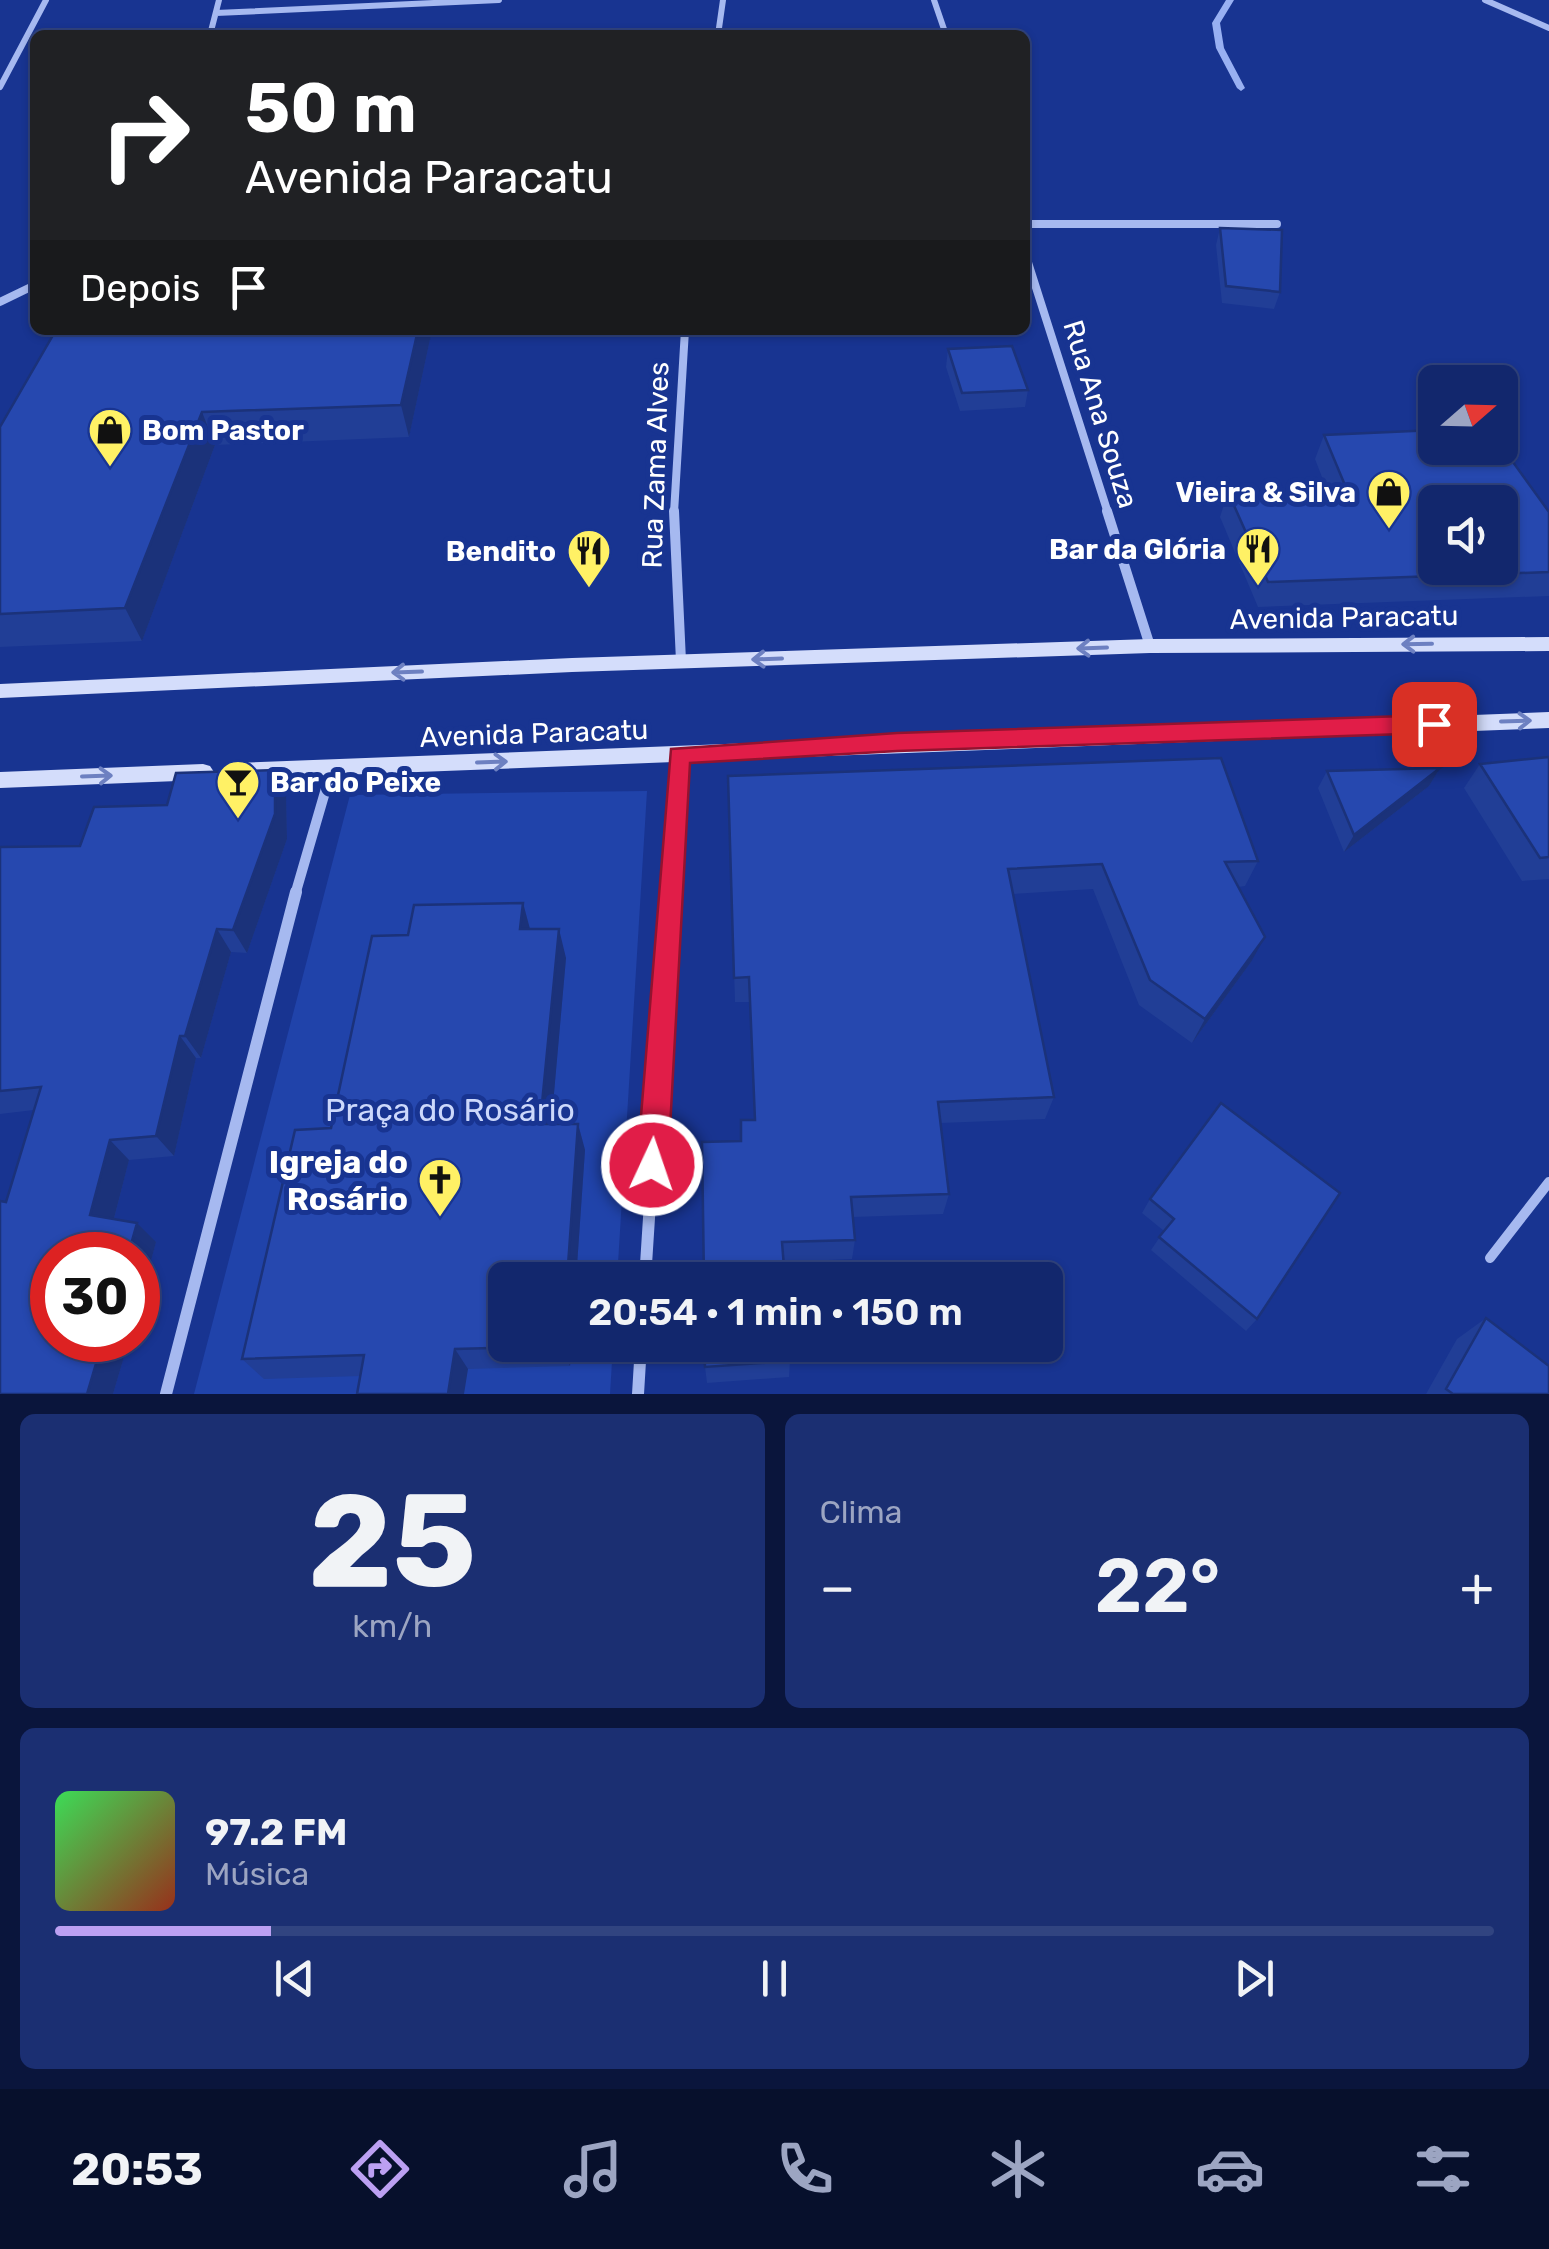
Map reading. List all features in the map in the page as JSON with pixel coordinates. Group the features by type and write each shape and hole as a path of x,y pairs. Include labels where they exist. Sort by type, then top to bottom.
{"street":[{"path":"30,30 46,0"},
{"path":"211,30 219,0"},
{"path":"216,13 500,0"},
{"path":"719,30 722,0"},
{"path":"934,0 944,30"},
{"path":"1485,0 1549,28"},
{"path":"0,87 30,30"},
{"path":"0,63 13,62"},
{"path":"1030,224 1277,224"},
{"name":"Rua Ana Souza","path":"1030,269 1150,646"},
{"path":"0,302 30,288"},
{"name":"Rua Zama Alves","path":"681,661 673,532 685,335"},
{"name":"Avenida Paracatu","path":"0,691 681,661 1150,646 1549,644"},
{"name":"Avenida Paracatu","path":"0,780 679,755 897,742 1549,720"},
{"path":"646,1262 679,755"},
{"path":"166,1394 306,854 332,768"},
{"path":"638,1394 640,1362"}],"lane":[{"path":"1490,1258 1549,1182"}],"green space":[{"name":"Praça do Rosário","path":"647,791 618,1262 488,1262 488,1362 612,1362 610,1394 194,1394 350,795"}],"building":[{"path":"1220,228 1282,230 1280,292 1226,286"},
{"name":"Bom Pastor","path":"53,335 417,335 401,405 202,412 125,608 0,614 0,427"},
{"path":"1012,346 1028,390 962,393 948,349"},
{"path":"1418,431 1418,465 1515,465 1549,512 1549,572 1518,573 1518,485 1418,485 1418,577 1268,582 1228,492 1347,490 1324,435"},
{"path":"1549,757 1549,857 1540,858 1480,764"},
{"path":"1221,758 1258,861 1225,862 1265,937 1205,1019 1150,980 1102,864 1008,869 1054,1097 938,1102 949,1194 851,1197 855,1240 782,1242 784,1262 704,1262 702,1142 741,1141 741,1120 755,1120 749,977 734,978 728,776"},
{"path":"1440,768 1354,835 1327,771"},
{"path":"275,770 275,814 233,930 217,929 185,1036 180,1036 156,1136 110,1140 90,1215 137,1223 134,1232 30,1232 30,1362 96,1362 87,1394 0,1394 0,1201 6,1202 41,1087 0,1091 0,847 80,846 94,807 167,805 176,773"},
{"name":"Igreja do Rosário","path":"523,903 520,929 559,929 540,1124 578,1124 568,1262 488,1262 488,1348 455,1349 448,1394 357,1394 364,1355 242,1359 295,1130 331,1128 372,936 408,935 414,905"},
{"path":"1221,1103 1340,1193 1257,1319 1159,1237 1174,1219 1150,1199"},
{"path":"1486,1318 1549,1366 1549,1394 1453,1394 1446,1389"},
{"path":"705,1362 776,1362 705,1367"}],"waterway":[{"path":"1230,0 1216,23 1220,48 1241,88"}],"place":[{"name":"Bom Pastor","path":"110,468"},
{"name":"Vieira & Silva","path":"1389,530"},
{"name":"Bar da Glória","path":"1258,587"},
{"name":"Bendito","path":"589,589"},
{"name":"Bar do Peixe","path":"238,820"},
{"name":"Igreja do Rosário","path":"440,1218"}],"route":[{"path":"652,1165 679,755 897,742 1434,724"}]}
